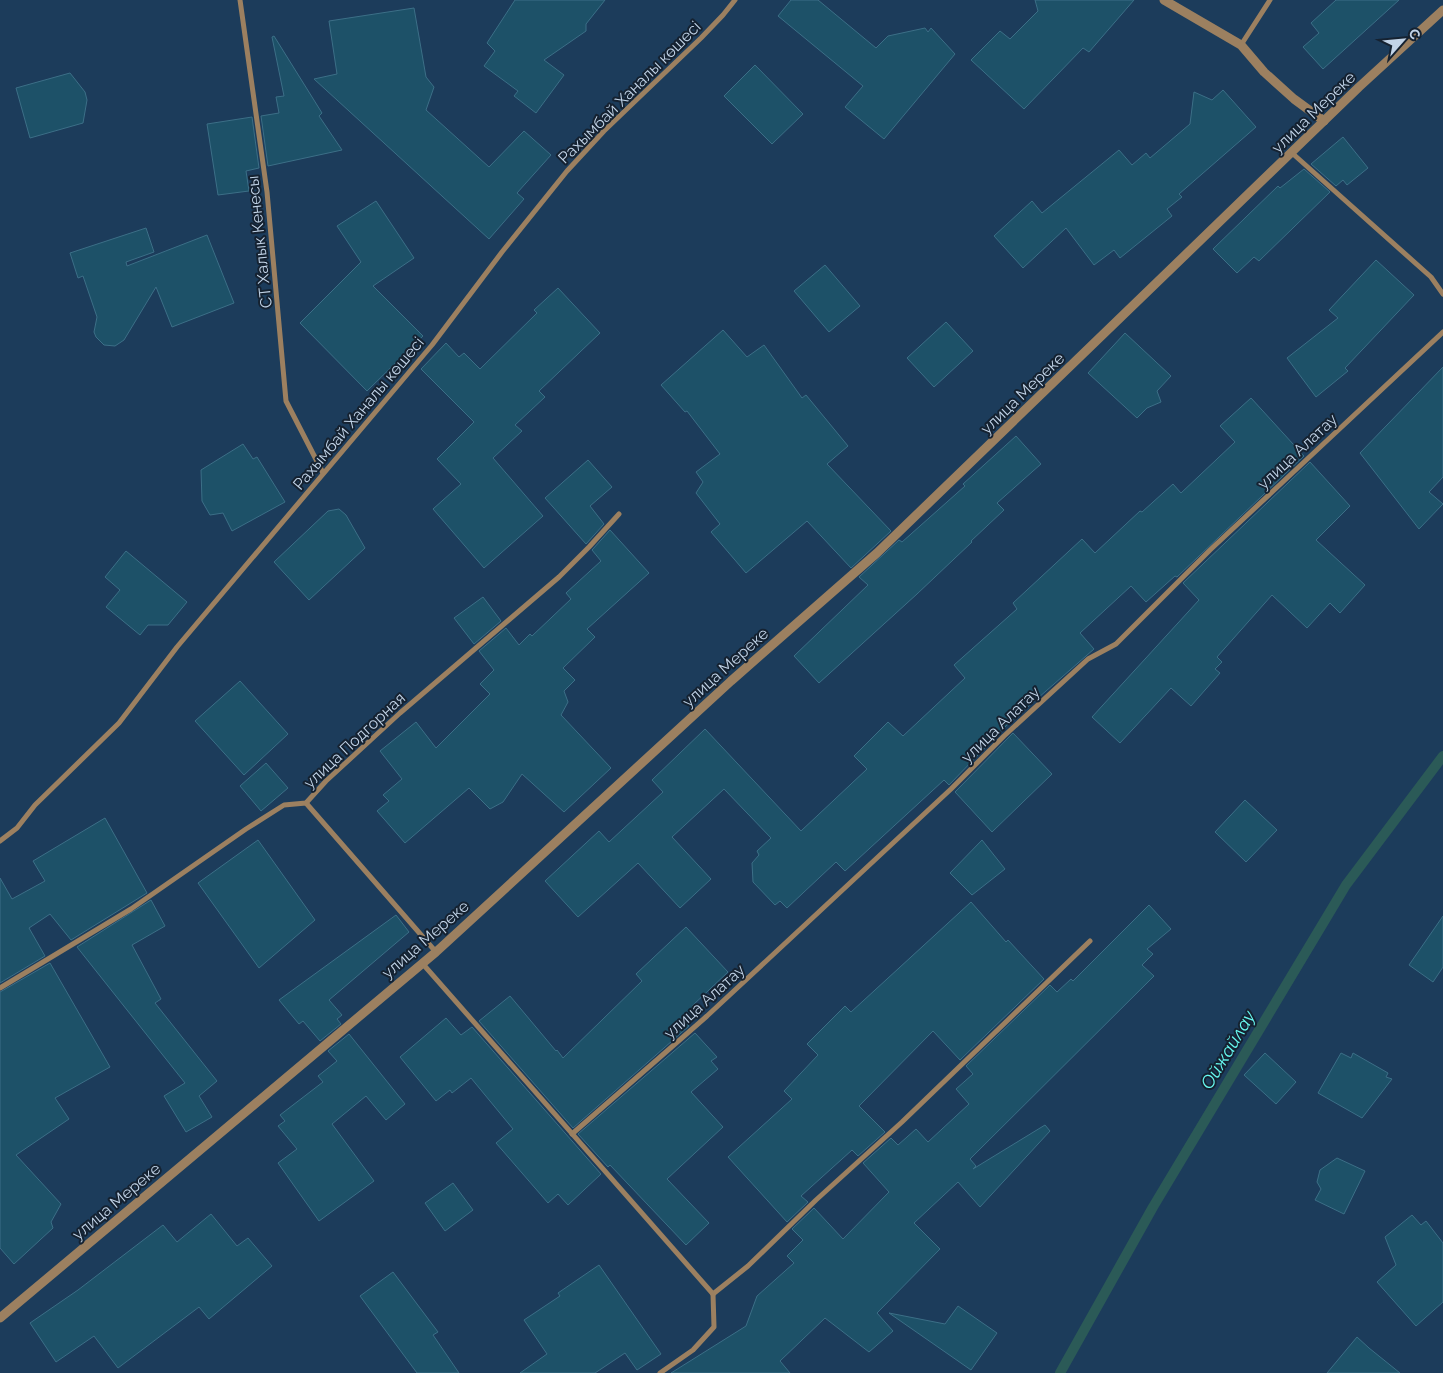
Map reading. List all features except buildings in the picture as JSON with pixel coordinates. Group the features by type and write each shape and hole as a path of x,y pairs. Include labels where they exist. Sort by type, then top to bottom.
{"street":[{"name":"СТ Халык Кенесы","path":"240,0 267,192 286,401 323,473"},
{"name":"Рахымбай Ханалы көшесі","path":"0,841 17,828 35,805 119,723 177,647 432,345 567,171 604,131 701,38 735,0"},
{"path":"1164,0 1241,45 1270,77 1294,99 1324,121"},
{"path":"1241,45 1270,0"},
{"name":"улица Мереке","path":"0,1318 436,952 731,681 878,553 1324,121 1443,10"},
{"path":"1292,153 1431,276 1443,294"},
{"name":"улица Алатау","path":"572,1134 707,1016 944,796 1004,736 1088,659 1116,644 1210,550 1443,332"},
{"name":"улица Подгорная","path":"0,988 131,909 246,829 284,805 306,803 326,780 400,713 559,577 619,514"},
{"path":"306,803 436,952"},
{"path":"713,1294 748,1266 1090,942"},
{"path":"422,963 713,1294 714,1327 693,1350 660,1373"}],"waterway":[{"name":"Ойжайлау","path":"1060,1373 1153,1207 1346,885 1443,756"}]}
